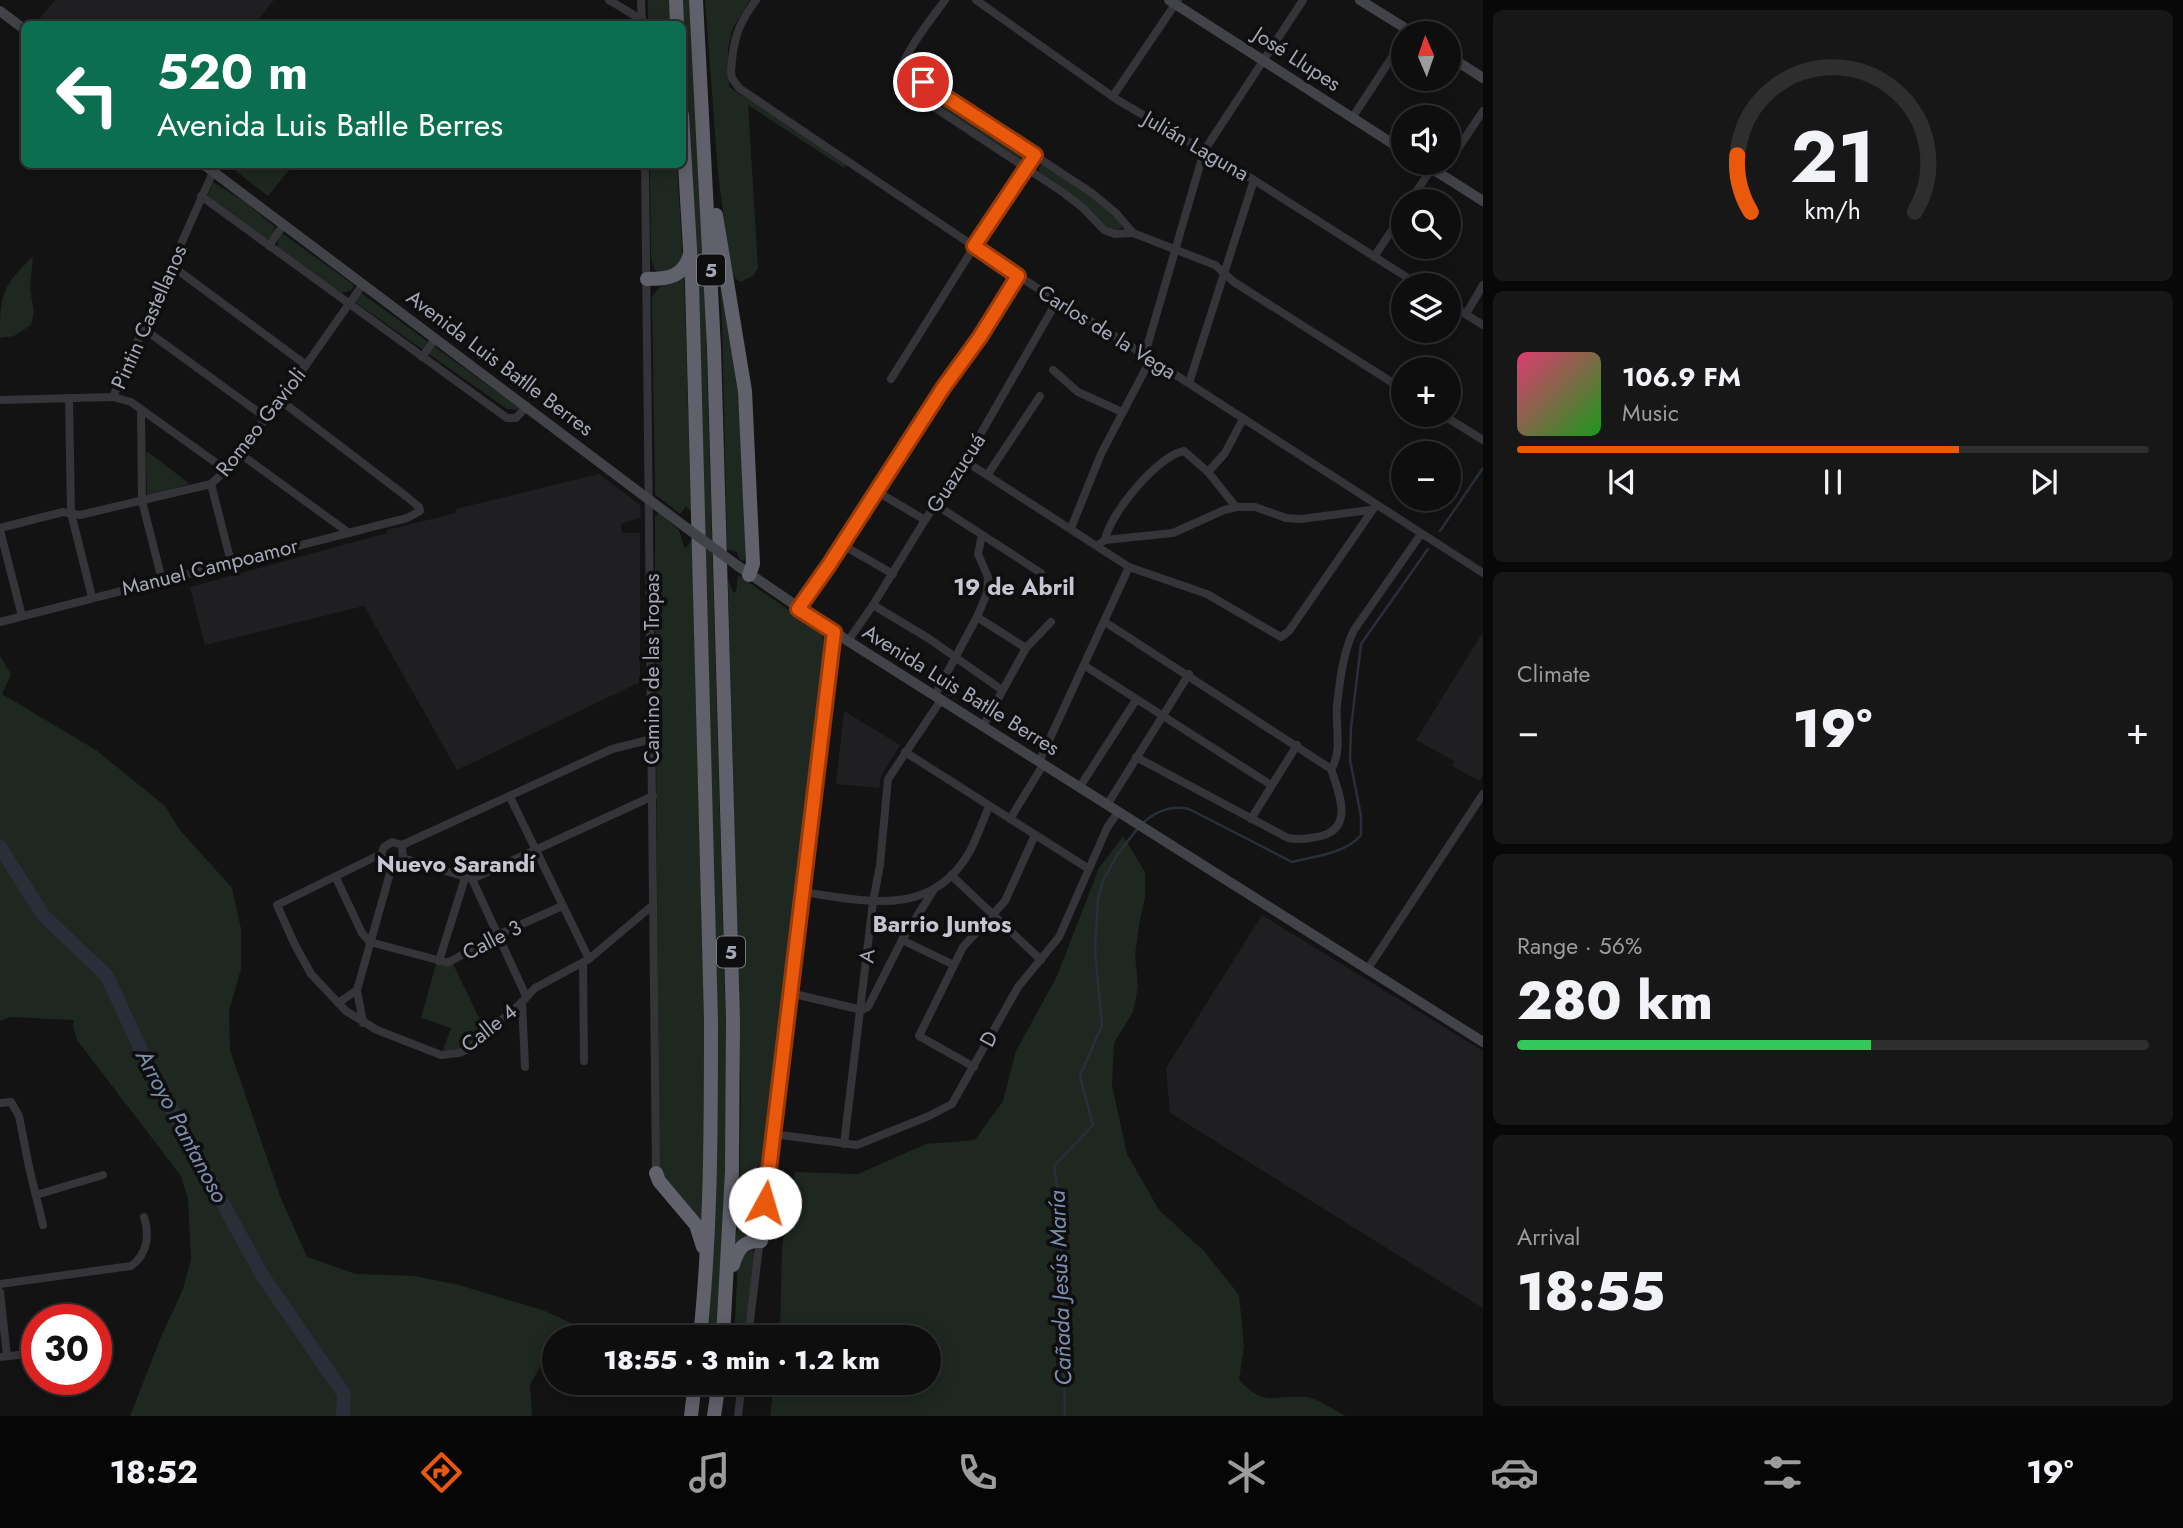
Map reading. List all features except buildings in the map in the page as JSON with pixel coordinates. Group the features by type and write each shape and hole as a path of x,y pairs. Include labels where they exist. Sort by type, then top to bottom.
{"highway":[{"path":"676,0 677,21"},
{"name":"5","path":"696,0 714,348 733,1021 733,1124 724,1325"},
{"path":"706,163 745,391 753,564 744,570"},
{"name":"5","path":"685,168 690,253 711,1021 712,1142 701,1325"},
{"path":"648,279 677,275 684,269 690,253"},
{"path":"656,1173 659,1181 696,1225 706,1275"},
{"path":"727,1290 735,1256 740,1248 750,1240 761,1241"},
{"path":"691,1416 693,1395"},
{"path":"714,1416 717,1395"}],"main road":[{"path":"1360,0 1391,22"},
{"name":"José Llupes","path":"1174,1 1391,142"},
{"path":"0,11 21,27"},
{"path":"1461,64 1483,78"},
{"name":"Avenida Luis Batlle Berres","path":"208,168 798,609 1483,1042"},
{"path":"1443,175 1483,201"}],"street":[{"path":"609,0 640,21"},
{"path":"641,0 642,21"},
{"name":"Carlos de la Vega","path":"756,0 743,18 736,35 731,72 736,85 1018,276 1189,383 1373,507 1483,573"},
{"path":"945,0 919,37 902,68 897,78 899,84 1027,167 1082,207 1104,230 1115,234 1133,233 1215,265 1234,282 1391,382"},
{"name":"Julián Laguna","path":"976,0 1113,96 1254,180 1400,273"},
{"path":"1071,528 1099,460 1146,368 1147,347 1204,151 1303,0"},
{"path":"1113,96 1174,1"},
{"path":"1352,118 1391,60"},
{"path":"902,68 1107,204 1133,233"},
{"path":"1461,144 1483,111"},
{"path":"891,379 974,246 1035,155"},
{"name":"Camino de las Tropas","path":"645,168 656,1173"},
{"name":"Pintin Castellanos","path":"0,400 113,397 213,172"},
{"path":"1189,383 1254,180"},
{"path":"201,196 507,418 516,418 527,407"},
{"path":"269,246 283,225"},
{"path":"1374,257 1391,232"},
{"path":"172,266 306,365"},
{"path":"798,609 1018,276"},
{"name":"Romeo Gavioli","path":"0,529 63,512 80,514 211,484 226,470 306,365 363,284"},
{"path":"1466,314 1483,285"},
{"name":"Guazucuá","path":"848,641 965,461 1057,301"},
{"path":"1461,311 1483,325"},
{"path":"144,329 265,417"},
{"path":"422,357 436,338"},
{"path":"1053,370 1078,392 1122,412"},
{"path":"988,474 1040,396"},
{"path":"113,397 131,402 226,470"},
{"path":"69,398 71,513 92,597"},
{"name":"Manuel Campoamor","path":"0,622 407,518 420,511 407,497 279,400"},
{"path":"141,410 142,501 162,580"},
{"path":"1209,472 1225,453 1243,419"},
{"path":"1461,426 1483,440"},
{"path":"1101,542 1114,517 1138,487 1175,453 1184,451 1209,472 1237,507"},
{"path":"239,453 349,533"},
{"path":"965,461 1071,528 1101,542 1129,566 1207,594 1266,630 1284,637 1373,507"},
{"path":"211,484 231,562"},
{"path":"876,491 925,520"},
{"path":"936,505 1041,573"},
{"path":"1101,542 1173,533 1224,510 1237,507 1255,507 1301,519 1373,507"},
{"path":"0,529 22,616"},
{"path":"1331,769 1337,759 1337,706 1347,644 1421,534"},
{"name":"A","path":"844,1144 873,902 880,865 888,779 938,697 988,593 989,582 978,554 982,536"},
{"path":"841,544 892,574"},
{"path":"1010,819 1041,764 1129,566"},
{"path":"873,605 1002,690"},
{"path":"977,617 1026,648"},
{"path":"983,726 1026,648 1051,622"},
{"path":"1105,622 1189,674 1331,769 1342,812 1340,823 1331,834 1296,840 1136,757"},
{"path":"750,1325 834,632"},
{"path":"1085,666 1271,785"},
{"path":"1107,805 1189,674"},
{"path":"1079,788 1136,700"},
{"path":"370,942 362,933 336,878 381,854 384,847 391,842 402,845 612,749 652,738"},
{"path":"1251,819 1297,745"},
{"path":"905,752 1090,869"},
{"path":"1367,970 1480,806 1483,794"},
{"path":"403,858 468,879 653,796"},
{"path":"510,797 586,961 584,1061"},
{"path":"790,993 862,1010 868,1007 902,940 933,891 951,875 970,850 989,806"},
{"name":"D","path":"773,1134 857,1145 947,1108 956,1100 1018,987 1059,937 1107,828 1118,812"},
{"path":"974,1067 919,1036 963,947 1005,901 1035,835"},
{"path":"381,854 392,866 398,865 403,858 402,845"},
{"path":"363,1023 357,990 392,866"},
{"path":"951,875 1041,960"},
{"name":"Calle 4","path":"336,878 277,905 311,974 338,1003 363,1023 441,1055 470,1048 535,988 586,961 653,905"},
{"path":"468,879 498,935 524,999 525,1067"},
{"path":"439,961 468,879"},
{"path":"802,892 873,902 902,900 933,891"},
{"name":"Calle 3","path":"370,942 449,962 498,935 562,906"},
{"path":"902,940 954,965"},
{"path":"338,1003 357,990"},
{"path":"3,1102 15,1104 19,1116 43,1225"},
{"path":"36,1195 103,1175"},
{"path":"0,1284 135,1264 147,1244 144,1217"},
{"path":"0,1292 4,1356"},
{"path":"738,1416 740,1395"}],"shaded area":[{"path":"55,0 274,0 257,21 38,21"},
{"path":"648,0 671,0 672,21 648,21"},
{"path":"680,0 691,0 702,190 727,1071 728,1151 718,1325 708,1325 710,1298 693,229 686,106 686,21 681,21"},
{"path":"705,0 750,0 732,30 728,49 729,87 847,163 844,168 748,105 758,268 753,276 740,282 731,271 718,173"},
{"path":"905,73 1024,153 1023,159 901,82 901,74"},
{"path":"1043,164 1097,197 1122,224 1122,228 1115,231 1105,226 1074,195 1040,172 1038,168"},
{"path":"232,168 291,168 268,196"},
{"path":"650,168 677,168 682,265 661,274 654,269 651,258"},
{"path":"213,182 245,202 275,227 271,237 265,240 207,197"},
{"path":"282,233 354,285 352,290 342,293 279,250 277,243"},
{"path":"33,256 30,289 34,312 31,325 14,336 0,338 4,292 14,276"},
{"path":"718,256 740,390 744,433 743,561 739,559 737,552 727,549"},
{"path":"684,274 691,512 686,506 680,514 655,494 652,298 661,286"},
{"path":"360,292 519,408 518,410 507,409 355,302"},
{"path":"148,452 190,484 147,496"},
{"path":"599,474 640,505 641,517 621,524 622,533 640,533 640,682 457,770 364,606 205,645 190,587 387,533 387,530 456,513 456,509"},
{"path":"659,513 679,530 684,547 687,547 691,540 692,544 707,1136 705,1231 668,1186 659,1168 655,517"},
{"path":"738,575 822,633 826,648 755,1233 734,1247 739,1217 741,1094 728,579 733,592 736,592"},
{"path":"1483,632 1483,775 1479,781 1452,766 1454,761 1416,740"},
{"path":"0,656 11,674 2,694 96,750 165,806 179,829 232,888 241,929 241,969 229,1011 230,1050 280,1196 307,1257 356,1274 415,1276 459,1285 545,1311 575,1325 542,1325 542,1363 530,1385 532,1416 130,1416 183,1289 191,1259 188,1199 181,1176 77,1040 74,1020 11,1017 0,1021"},
{"path":"844,711 900,745 881,776 879,788 836,784"},
{"path":"1123,836 1145,872 1145,897 1135,954 1138,987 1133,1012 1114,1043 1112,1085 1127,1154 1159,1210 1204,1251 1239,1295 1244,1346 1239,1380 1248,1389 1263,1397 1310,1398 1346,1416 770,1416 773,1395 941,1395 941,1325 780,1325 782,1248 795,1172 858,1174 926,1144 975,1140 1003,1101 1016,1051 1057,976 1099,868"},
{"path":"1262,915 1483,1051 1483,1308 1170,1113 1166,1068"},
{"path":"436,964 453,964 486,1032 455,1050 443,1050 451,1028 421,1018"},
{"path":"748,1249 752,1249 755,1254 746,1325 735,1325 738,1263"}],"waterway":[{"name":"Cañada Jesús María","path":"1440,531 1483,468"},
{"name":"Cañada Jesús María","path":"1143,823 1164,810 1189,809 1292,862 1347,846 1361,835 1361,816 1350,760 1361,644 1428,549"},
{"name":"Cañada Jesús María","path":"1065,1416 1060,1204 1054,1166 1093,1125 1080,1076 1102,1025 1095,951 1098,899 1103,881 1117,855 1138,828"},
{"name":"Arroyo Pantanoso","path":"0,847 43,915 107,976 153,1076 262,1275 344,1394 343,1416"}],"district":[{"name":"19 de Abril","path":"1014,587"},
{"name":"Nuevo Sarandí","path":"456,864"},
{"name":"Barrio Juntos","path":"942,924"}],"route":[{"path":"765,1203 834,632 798,609 1018,276 974,246 1035,155 923,82"}]}
